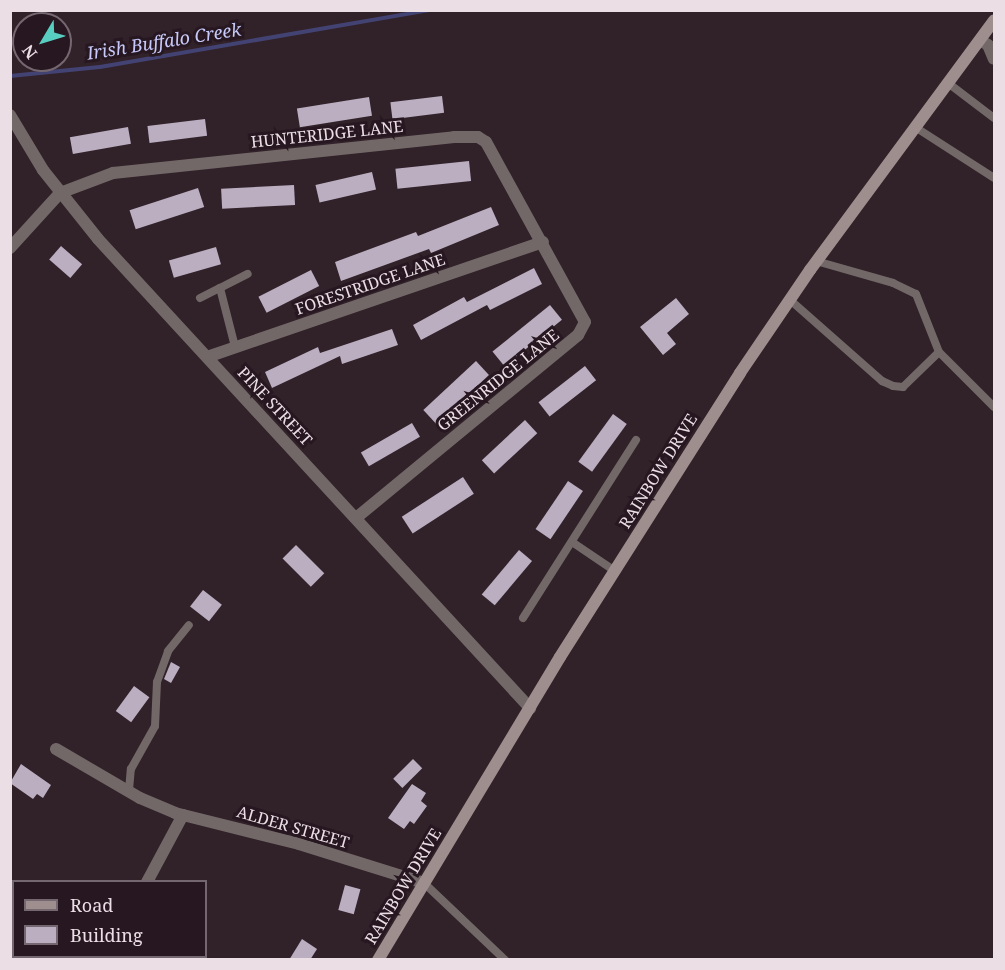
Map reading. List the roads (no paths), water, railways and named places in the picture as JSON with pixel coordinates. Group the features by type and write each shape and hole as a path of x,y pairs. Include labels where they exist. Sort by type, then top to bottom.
{"street":[{"name":"RAINBOW DRIVE","path":"378,960 615,571 789,299 948,83 987,43 994,20"},
{"path":"987,43 994,59"},
{"name":"PINE STREET","path":"10,115 60,193 207,357 530,708"},
{"name":"HUNTERIDGE LANE","path":"60,193 113,173 478,137 486,142 543,242"},
{"path":"10,248 60,193"},
{"name":"FORESTRIDGE LANE","path":"207,357 543,242"},
{"name":"GREENRIDGE LANE","path":"356,518 578,335 585,322 580,307 543,242"},
{"name":"ALDER STREET","path":"56,749 129,790 183,815 299,844 424,883"},
{"path":"148,880 183,815"}],"lane":[{"path":"948,83 994,118"},
{"path":"915,127 994,178"},
{"path":"816,261 893,283 916,294 939,352 994,408"},
{"path":"200,298 248,274"},
{"path":"220,288 235,347"},
{"path":"789,299 882,381 893,386 903,387 939,352"},
{"path":"523,618 636,440"},
{"path":"572,542 615,571"},
{"path":"129,790 131,769 155,726 157,682 168,651 189,625"},
{"name":"ALDER STREET","path":"424,883 505,960"}],"waterway":[{"name":"Irish Buffalo Creek","path":"10,76 100,67 429,10"}]}
